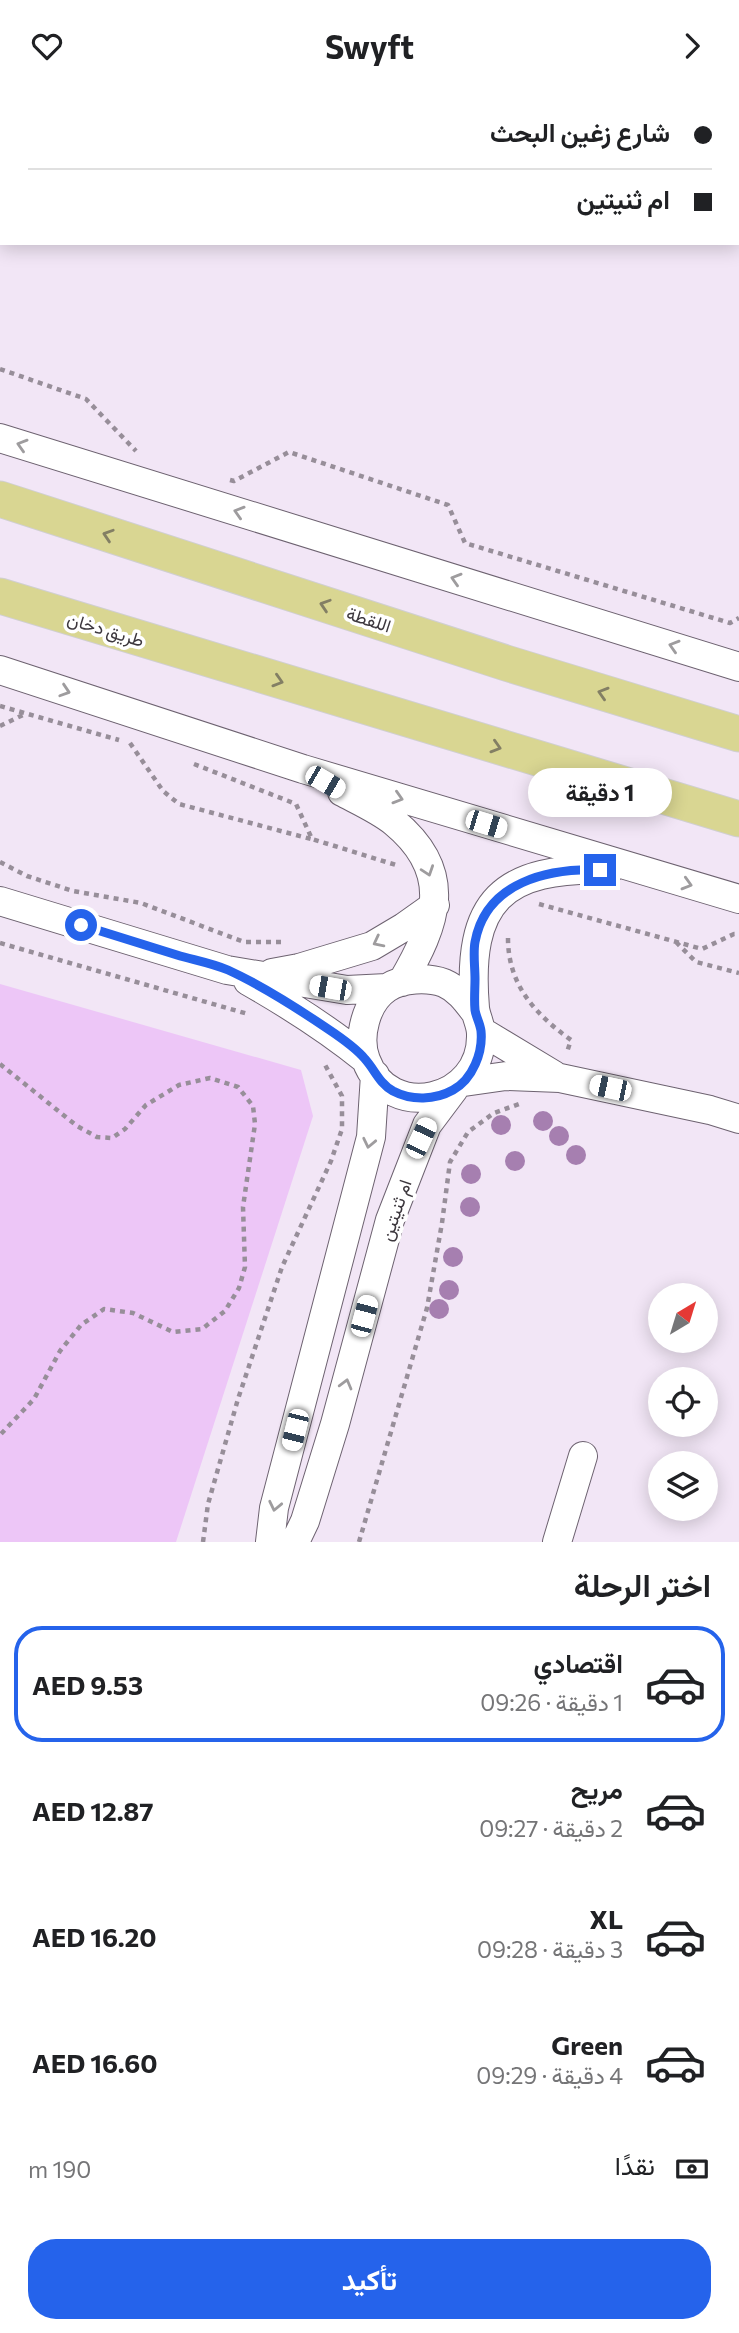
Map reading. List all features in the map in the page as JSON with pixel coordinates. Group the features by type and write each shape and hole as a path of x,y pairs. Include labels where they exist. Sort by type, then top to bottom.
{"main road":[{"name":"اللقطة","path":"0,499 506,663 739,734"},
{"name":"طريق دخان","path":"0,596 213,662"},
{"path":"0,622 213,662 739,820"}],"street":[{"path":"0,438 739,667"},
{"path":"0,670 303,769 739,899"},
{"path":"270,1542 274,1508 371,1137 370,1068 362,1040 364,1021 373,1003 394,985 420,951 435,905 431,875 411,839 392,821 303,769"},
{"path":"459,1085 475,1067 481,1049 475,942 485,915 502,894 526,879 549,872 578,869 644,872"},
{"path":"0,901 227,970 255,976 347,990 423,979 444,983 462,995 478,1021 560,1077"},
{"path":"255,976 299,968 372,946 435,905"},
{"path":"227,970 293,1006 331,1031 391,1090 412,1098 434,1097 459,1085 506,1076 560,1077 710,1110 739,1119"},
{"name":"ام ثنيتين","path":"295,1542 305,1521 335,1424 390,1220 427,1125 459,1085"},
{"path":"321,1334 328,1341 338,1344 357,1340"},
{"path":"300,1406 303,1421 308,1426 322,1431 335,1424"},
{"path":"289,1454 303,1451 311,1454 320,1466"},
{"path":"557,1542 583,1457"}],"path":[{"path":"0,369 86,399 143,458"},
{"path":"221,478 234,481 289,452 448,505 465,543 730,623 739,618"},
{"path":"0,726 26,713"},
{"path":"130,743 163,791 179,804 312,839"},
{"path":"0,862 27,876 73,891 141,903 244,942 284,942"},
{"path":"508,934 508,955 522,991 543,1020 571,1040 560,1077"},
{"path":"675,941 696,962 739,973"},
{"path":"0,943 260,1017"},
{"path":"203,1542 208,1504 238,1399 282,1267 331,1161 342,1129 342,1095 322,1058"},
{"path":"0,1064 77,1126 97,1137 112,1138 125,1129 146,1105 179,1085 210,1077 238,1087 253,1106 255,1125 243,1207 246,1267 239,1289 225,1311 202,1329 173,1332 133,1313 104,1309 81,1325 60,1351 34,1399 0,1435"},
{"path":"359,1542 427,1308 450,1162 468,1132 494,1112 524,1103"}],"shaded area":[{"path":"0,984 301,1070 313,1116 176,1542 0,1542"}],"route":[{"path":"81,925 227,970 293,1006 331,1031 366,1060 374,1076 391,1090 412,1098 434,1097 454,1089 464,1081 475,1067 481,1049 481,1031 475,1011 475,942 489,907 502,894 526,879 549,872 600,870"}]}
